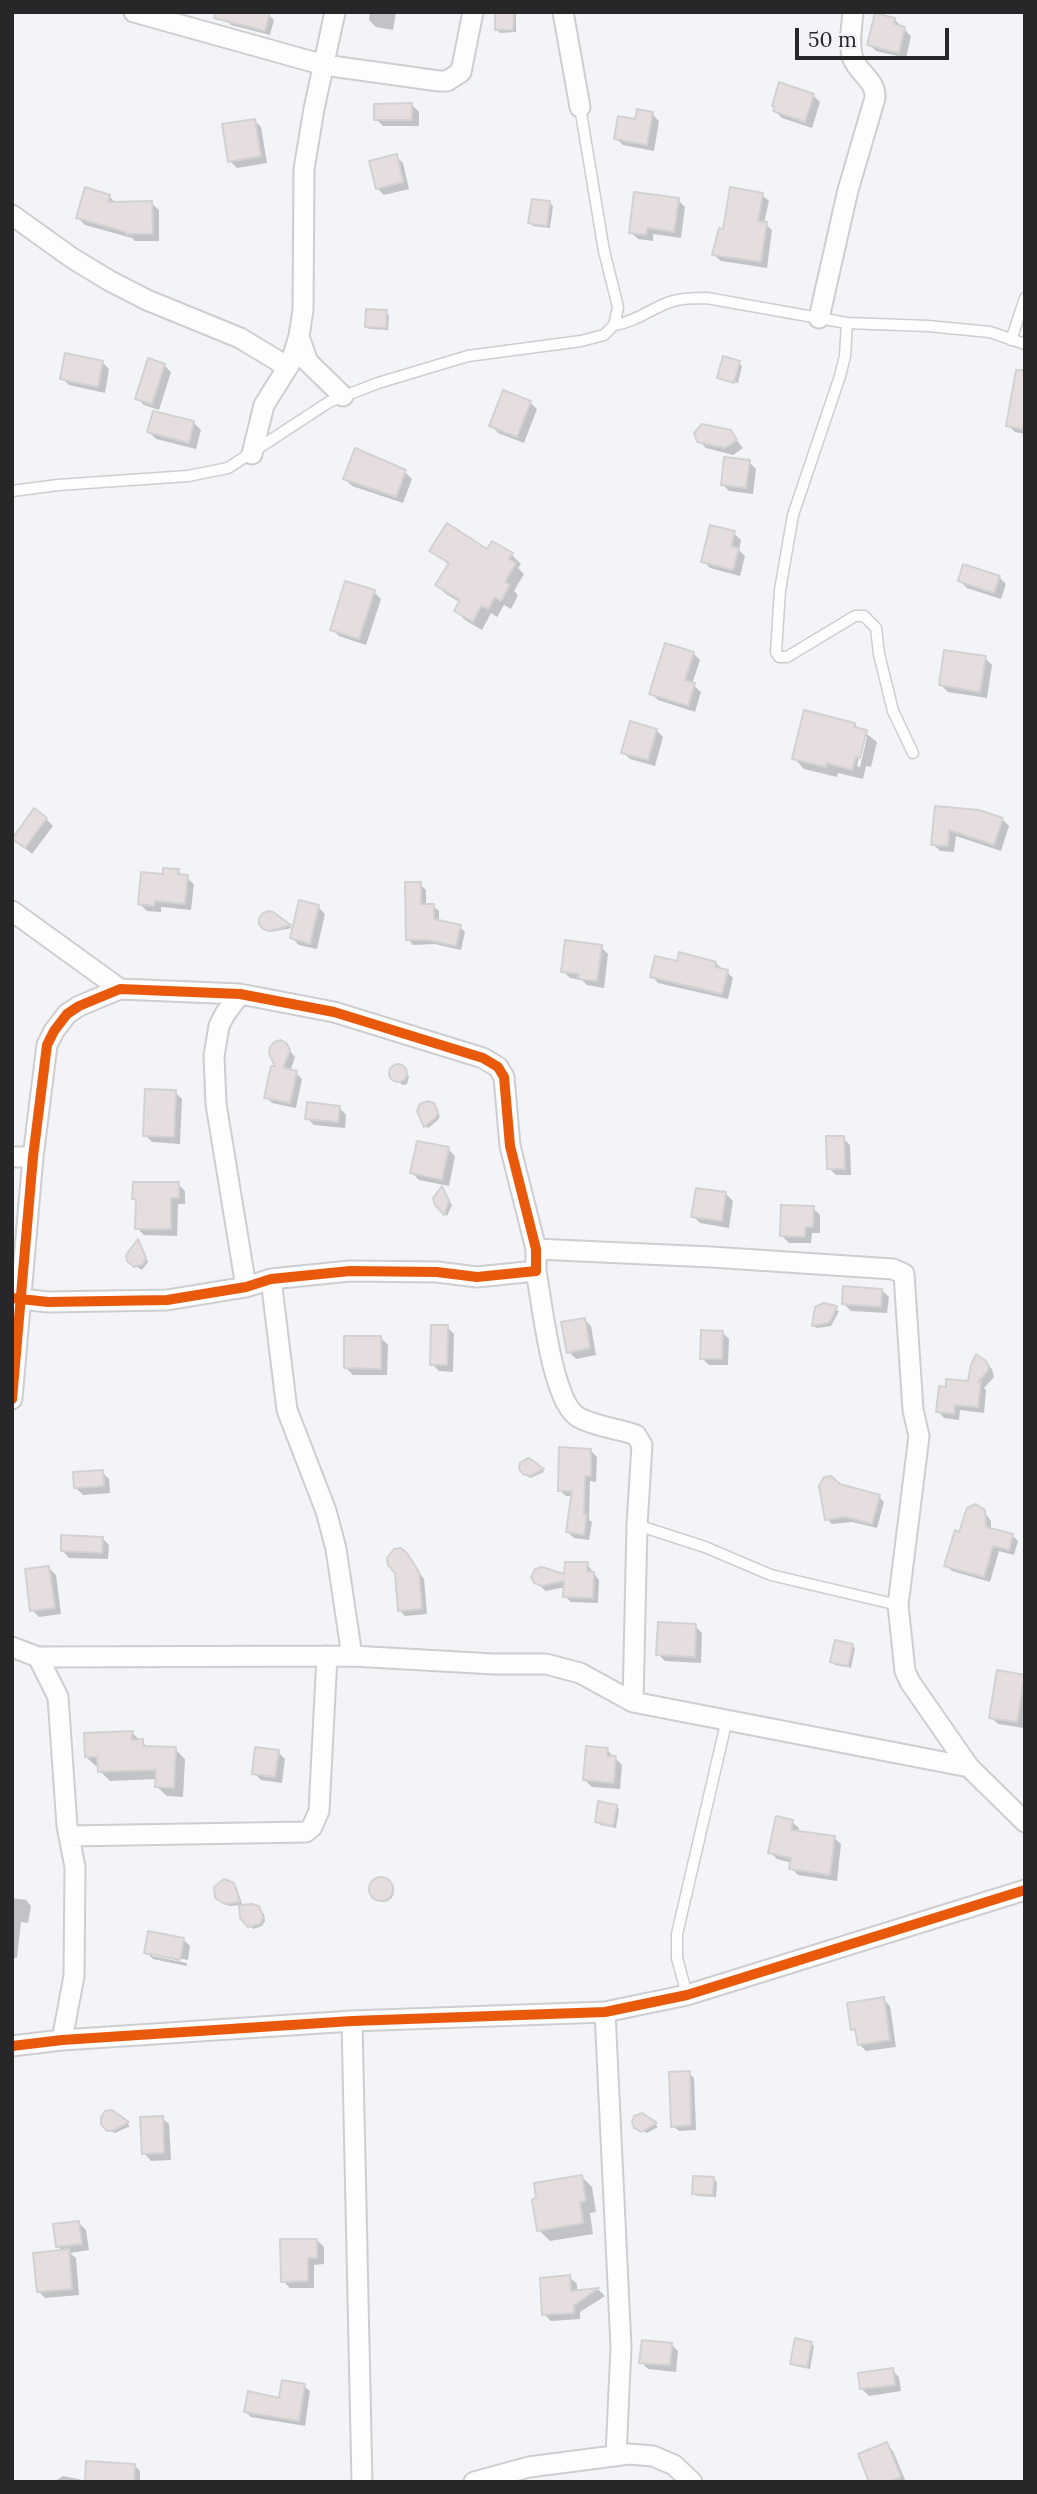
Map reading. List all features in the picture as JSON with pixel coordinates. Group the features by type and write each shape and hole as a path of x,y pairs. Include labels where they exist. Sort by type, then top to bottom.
{"street":[{"path":"134,12 183,19 324,65 447,81 461,72 473,12"},
{"path":"252,454 264,405 288,367 299,336 303,310 304,169 335,12"},
{"path":"563,12 580,107"},
{"path":"819,318 848,190 876,89 855,63 852,54 853,12"},
{"path":"12,215 72,258 110,281 147,300 240,338 288,367"},
{"path":"299,336 308,362 343,396"},
{"path":"12,911 120,989"},
{"path":"12,1399 16,1299 47,1045 67,1014 79,1006 120,989 240,994 334,1013 483,1058 498,1067 504,1077 512,1158 536,1249 536,1271 554,1371 565,1403 579,1418 629,1432 640,1439 642,1451 637,1525 633,1702"},
{"path":"240,994 219,1026 214,1056 216,1104 246,1287"},
{"path":"12,1157 33,1157"},
{"path":"536,1249 711,1257 902,1271 906,1280 913,1410 919,1436 898,1605 905,1671 969,1767 1025,1822"},
{"path":"16,1299 48,1302 167,1300 246,1287 271,1279 350,1271 444,1272 477,1277 536,1271"},
{"path":"271,1279 287,1410 326,1511 336,1549 352,1656"},
{"path":"12,1647 38,1657 352,1656 555,1666 587,1676 633,1702 969,1767"},
{"path":"69,1836 306,1832 312,1827 319,1811 327,1656"},
{"path":"38,1657 58,1697 69,1836 75,1867 74,1976 62,2040"},
{"path":"12,2046 62,2040 352,2021 605,2012 687,1995 1025,1889"},
{"path":"605,2012 621,2347 616,2456"},
{"path":"352,2021 362,2482"},
{"path":"474,2482 529,2467 616,2456 653,2456 674,2465 692,2482"}],"lane":[{"path":"12,491 188,476 228,468 328,402 343,396 468,356 581,341 604,335 614,325 618,307 604,251 580,107"},
{"path":"614,325 630,322 667,303 688,298 707,298 847,323 990,332 1025,344"},
{"path":"1011,340 1025,298"},
{"path":"847,323 845,356 840,376 793,515 780,590 776,652 779,657 787,657 855,616 871,621 876,628 879,654 893,711 912,753"},
{"path":"637,1525 705,1547 771,1575 898,1605"},
{"path":"687,1995 677,1958 677,1934 727,1719"}],"building":[{"path":"215,12 270,12 265,31 214,18"},
{"path":"495,12 514,12 513,30 495,30"},
{"path":"875,13 895,18 894,24 905,27 899,53 867,45"},
{"path":"779,82 814,94 805,122 773,111"},
{"path":"412,103 412,120 374,120 374,104"},
{"path":"637,109 653,112 647,145 614,139 618,116 635,119"},
{"path":"255,119 261,156 228,162 222,124"},
{"path":"397,154 403,182 376,189 369,161"},
{"path":"85,187 110,195 108,202 152,201 153,234 126,234 76,218"},
{"path":"730,187 763,193 758,221 767,222 761,262 712,255 719,228 723,229"},
{"path":"634,192 679,198 674,232 647,228 646,235 629,233"},
{"path":"532,199 550,201 547,226 528,223"},
{"path":"366,309 387,310 386,328 365,327"},
{"path":"65,353 103,361 98,387 60,379"},
{"path":"723,356 740,361 734,383 717,378"},
{"path":"148,358 165,364 152,404 135,399"},
{"path":"1016,370 1025,370 1025,430 1006,426"},
{"path":"503,390 531,401 517,437 489,426"},
{"path":"153,411 194,421 189,443 147,432"},
{"path":"702,424 731,430 737,440 725,448 697,442 694,433"},
{"path":"355,448 406,470 396,497 343,479"},
{"path":"724,457 750,460 746,488 721,485"},
{"path":"447,523 487,549 492,541 513,553 509,559 516,563 505,582 510,585 501,601 495,597 488,609 481,606 473,622 454,611 460,600 435,585 449,563 429,551"},
{"path":"710,525 735,531 731,546 739,548 733,570 701,562"},
{"path":"963,564 1000,576 994,593 958,581"},
{"path":"345,581 375,590 359,639 330,630"},
{"path":"665,643 694,652 685,680 695,683 688,706 649,694"},
{"path":"944,650 986,656 980,692 939,685"},
{"path":"804,710 855,723 854,727 867,730 860,758 856,757 852,770 827,763 826,767 792,759"},
{"path":"630,721 657,729 648,760 621,753"},
{"path":"935,806 979,810 1003,818 994,845 949,830 948,846 931,845"},
{"path":"34,808 47,818 25,848 12,839"},
{"path":"163,868 179,869 178,874 188,875 185,904 155,901 154,906 138,904 141,872 163,874"},
{"path":"405,882 421,882 421,904 434,904 434,919 461,925 456,946 428,940 406,940"},
{"path":"299,900 319,905 310,944 290,938"},
{"path":"269,911 291,925 269,931 263,929 259,918"},
{"path":"565,940 602,945 597,981 578,979 579,974 561,972"},
{"path":"679,952 716,962 715,967 728,970 722,994 650,977 655,956 677,961"},
{"path":"281,1040 290,1050 283,1068 297,1071 290,1103 264,1098 271,1066 275,1066 269,1054 270,1047"},
{"path":"398,1064 404,1067 407,1073 404,1079 398,1082 392,1079 389,1073 392,1067"},
{"path":"145,1089 176,1090 174,1137 143,1136"},
{"path":"428,1101 434,1103 438,1112 424,1127 417,1111 420,1104"},
{"path":"307,1102 340,1106 338,1122 305,1119"},
{"path":"826,1136 844,1136 845,1169 827,1169"},
{"path":"417,1141 449,1147 442,1180 410,1173"},
{"path":"133,1182 179,1182 179,1198 171,1198 171,1229 135,1229 136,1199 132,1199"},
{"path":"442,1186 449,1201 444,1215 435,1205 433,1198"},
{"path":"696,1188 726,1192 722,1221 691,1217"},
{"path":"781,1205 814,1206 813,1227 805,1227 805,1237 780,1236"},
{"path":"138,1239 146,1258 143,1264 134,1267 127,1261 126,1255"},
{"path":"843,1286 882,1289 881,1307 842,1304"},
{"path":"824,1303 837,1306 832,1318 828,1323 812,1326 815,1307"},
{"path":"585,1318 590,1348 567,1353 561,1322"},
{"path":"431,1325 448,1325 447,1365 430,1365"},
{"path":"701,1330 723,1331 722,1359 700,1359"},
{"path":"344,1336 381,1336 381,1369 344,1368"},
{"path":"976,1354 986,1361 989,1367 978,1382 981,1382 978,1407 955,1405 954,1414 936,1412 939,1386 946,1387 946,1379 968,1381"},
{"path":"559,1447 591,1449 591,1476 585,1476 584,1514 587,1514 584,1535 566,1532 572,1491 558,1491"},
{"path":"528,1458 544,1469 529,1476 523,1474 519,1469 520,1463"},
{"path":"103,1470 104,1486 74,1488 73,1472"},
{"path":"831,1476 840,1484 880,1495 872,1524 846,1517 825,1520 819,1486 824,1477"},
{"path":"976,1504 985,1510 986,1527 1013,1534 1009,1550 993,1546 984,1577 944,1566 955,1530 959,1532 967,1508"},
{"path":"61,1535 103,1537 102,1553 61,1551"},
{"path":"401,1548 419,1572 422,1609 398,1611 395,1573 388,1565 387,1558 394,1549"},
{"path":"565,1562 588,1562 587,1572 594,1572 593,1598 563,1597 564,1581 542,1586 534,1583 531,1577 535,1569 542,1567 564,1574"},
{"path":"49,1566 55,1608 30,1611 25,1569"},
{"path":"658,1622 696,1624 695,1657 656,1655"},
{"path":"835,1640 853,1644 848,1666 830,1662"},
{"path":"997,1670 1025,1675 1017,1722 989,1718"},
{"path":"133,1731 131,1740 143,1739 143,1746 176,1747 174,1788 155,1787 156,1770 98,1772 97,1757 85,1757 84,1733"},
{"path":"586,1746 608,1748 607,1756 616,1756 614,1783 583,1780"},
{"path":"255,1747 279,1750 275,1777 252,1774"},
{"path":"598,1801 617,1805 613,1826 595,1822"},
{"path":"776,1816 793,1820 791,1830 835,1836 830,1875 789,1869 791,1858 768,1853"},
{"path":"381,1877 392,1884 393,1889 386,1900 381,1901 370,1894 369,1889 376,1878"},
{"path":"224,1879 234,1883 240,1902 225,1904 215,1898 214,1887"},
{"path":"239,1905 259,1906 263,1917 260,1924 248,1927 240,1918"},
{"path":"148,1931 184,1938 180,1960 144,1953"},
{"path":"884,1997 890,2040 858,2045 855,2029 851,2030 847,2003"},
{"path":"690,2071 691,2125 671,2127 669,2072"},
{"path":"112,2110 129,2122 107,2131 101,2124 101,2117 105,2111"},
{"path":"642,2113 657,2123 641,2132 634,2128 632,2122 634,2116"},
{"path":"163,2116 164,2153 142,2154 140,2117"},
{"path":"582,2175 586,2201 580,2202 583,2223 537,2231 532,2200 536,2197 534,2183"},
{"path":"693,2176 714,2177 713,2195 692,2194"},
{"path":"79,2221 82,2244 56,2247 53,2224"},
{"path":"280,2239 317,2239 317,2258 308,2258 308,2281 281,2282"},
{"path":"69,2249 72,2289 37,2292 33,2253"},
{"path":"570,2275 571,2291 599,2288 574,2305 574,2313 542,2315 540,2278"},
{"path":"795,2338 812,2342 807,2367 790,2364"},
{"path":"642,2340 672,2343 670,2365 639,2363"},
{"path":"893,2368 895,2385 860,2389 858,2373"},
{"path":"282,2380 305,2384 299,2421 244,2412 248,2391 279,2398"},
{"path":"887,2442 901,2477 888,2482 869,2482 858,2454"},
{"path":"86,2461 135,2464 134,2482 85,2482"}],"cycle path":[{"path":"12,1298 48,1302 167,1300 246,1287 271,1279 350,1271 437,1272 477,1277 536,1271 536,1249 510,1146 504,1077 498,1067 483,1058 334,1012 240,994 120,989 79,1006 67,1014 47,1045 33,1157 12,1399"},
{"path":"12,2046 62,2040 352,2021 605,2012 687,1995 1025,1890"}]}
